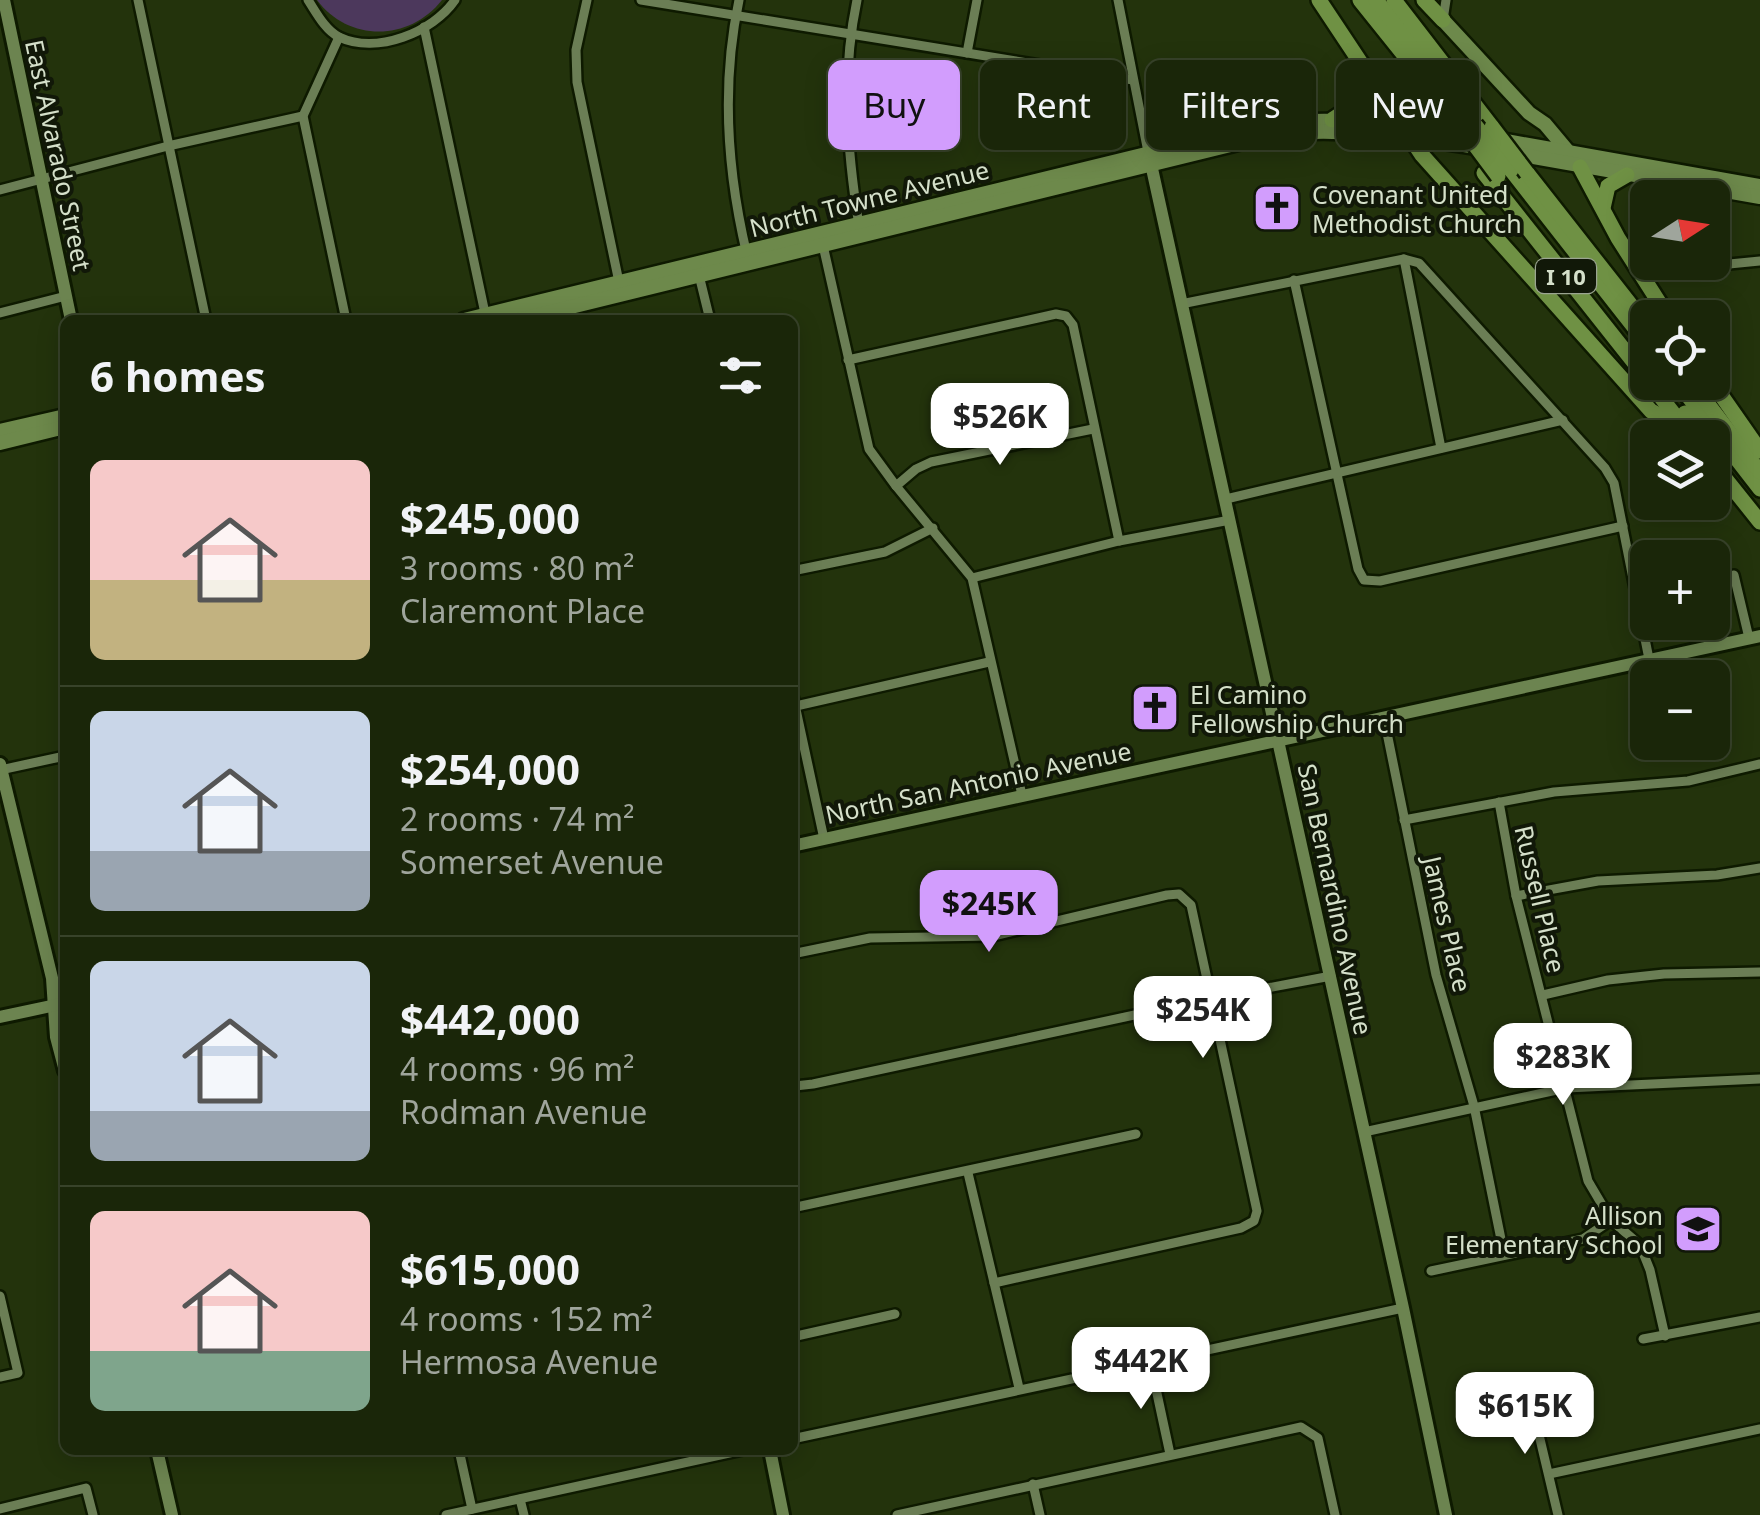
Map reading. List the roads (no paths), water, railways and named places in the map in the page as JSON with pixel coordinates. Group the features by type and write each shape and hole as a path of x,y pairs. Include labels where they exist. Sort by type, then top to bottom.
{"highway":[{"path":"1320,0 1361,60"},
{"name":"I 10","path":"1348,0 1399,60"},
{"path":"1360,0 1405,60"},
{"path":"1376,0 1483,126"},
{"name":"I 10","path":"1394,0 1483,126 1630,305"},
{"path":"1424,0 1443,20"},
{"path":"1332,120 1336,117"},
{"name":"I 10","path":"1479,141 1514,166 1630,352"},
{"path":"1419,150 1651,411 1666,420"},
{"path":"1575,161 1657,300"},
{"path":"1514,166 1630,321"},
{"path":"1514,166 1630,338"},
{"path":"1602,208 1608,186 1627,175"},
{"name":"I 10","path":"1663,400 1679,420"},
{"path":"1675,400 1690,420"},
{"path":"1691,400 1760,489"},
{"path":"1704,400 1760,472"},
{"path":"1725,400 1760,451"},
{"path":"1730,470 1760,506"},
{"path":"1730,484 1760,522"}],"main road":[{"name":"East Alvarado Street","path":"4,0 70,315"},
{"path":"1443,20 1529,113 1546,124 1575,161"},
{"path":"1514,166 1534,125 1529,113"},
{"name":"North Towne Avenue","path":"497,315 620,282 748,258 1274,123 1336,121"},
{"name":"North Towne Avenue","path":"1149,157 1275,134 1336,131"},
{"name":"North Towne Avenue","path":"1466,150 1514,166 1575,161 1760,186"},
{"name":"San Bernardino Avenue","path":"1149,157 1404,1308 1446,1515"},
{"name":"North Towne Avenue","path":"1575,161 1627,175 1760,197"},
{"name":"North Towne Avenue","path":"536,315 698,269"},
{"path":"0,432 60,417"},
{"path":"0,442 60,428"},
{"name":"North San Antonio Avenue","path":"798,845 1757,637"},
{"path":"0,768 59,1004 0,1017"},
{"path":"158,1455 172,1515"},
{"path":"771,1455 783,1515"}],"street":[{"path":"138,0 205,315"},
{"path":"308,0 322,21 339,36 356,41 410,35 448,10 455,0"},
{"path":"586,0 576,50 577,82 620,282"},
{"path":"641,0 1133,80"},
{"path":"738,0 729,77 729,146 748,258"},
{"path":"857,0 850,33 846,123 859,230"},
{"path":"967,53 977,0"},
{"name":"San Bernardino Avenue","path":"1118,0 1149,157"},
{"path":"1443,20 1446,0"},
{"path":"424,27 485,315"},
{"path":"339,36 303,116 345,315"},
{"path":"0,190 303,116"},
{"path":"822,239 869,449 972,578 1022,796"},
{"path":"1181,304 1404,259 1420,263 1563,420 1614,483 1649,659"},
{"path":"1404,259 1441,448"},
{"path":"1730,263 1760,261"},
{"path":"698,269 709,315"},
{"path":"1294,280 1358,570 1364,580 1380,581 1623,526"},
{"path":"0,312 66,296"},
{"path":"848,360 1056,314 1066,316 1073,325 1120,541"},
{"path":"1226,499 1563,420"},
{"path":"896,486 916,469 932,462 1093,428"},
{"path":"972,578 1120,541 1230,520"},
{"path":"798,570 885,552 933,528"},
{"path":"1734,574 1757,637"},
{"path":"798,706 989,662"},
{"path":"798,716 824,839"},
{"name":"James Place","path":"1384,718 1436,975 1474,1106 1504,1254"},
{"path":"0,768 60,757"},
{"path":"1404,820 1554,792 1688,781 1760,764"},
{"name":"Russell Place","path":"1499,802 1516,896 1588,1182 1612,1220 1640,1244 1665,1336"},
{"path":"1516,896 1598,881 1717,875 1760,868"},
{"path":"798,953 870,938 993,936 1167,894 1179,894 1191,905 1257,1210 1254,1221 1241,1228 994,1284"},
{"path":"1542,995 1608,980 1664,974 1760,972"},
{"path":"798,1083 1330,976"},
{"path":"1364,1132 1566,1088 1760,1079"},
{"path":"798,1207 1136,1134"},
{"path":"968,1173 1019,1388"},
{"path":"1431,1271 1583,1239 1612,1220"},
{"path":"0,1296 18,1373 0,1377"},
{"path":"798,1438 1404,1308"},
{"path":"798,1336 895,1314"},
{"path":"1643,1339 1760,1317"},
{"path":"1150,1361 1170,1454"},
{"path":"1536,1395 1535,1418 1558,1515"},
{"path":"897,1515 936,1511 1033,1484 1301,1427 1318,1438 1335,1515"},
{"path":"1549,1474 1760,1429"},
{"path":"460,1455 472,1510"},
{"path":"446,1515 720,1455"},
{"path":"1033,1484 1040,1515"},
{"path":"0,1509 86,1488 93,1515"},
{"path":"520,1499 524,1515"}],"place":[{"name":"Covenant United Methodist Church","path":"1277,208"},
{"name":"El Camino Fellowship Church","path":"1155,708"},
{"name":"Allison Elementary School","path":"1698,1229"}]}
